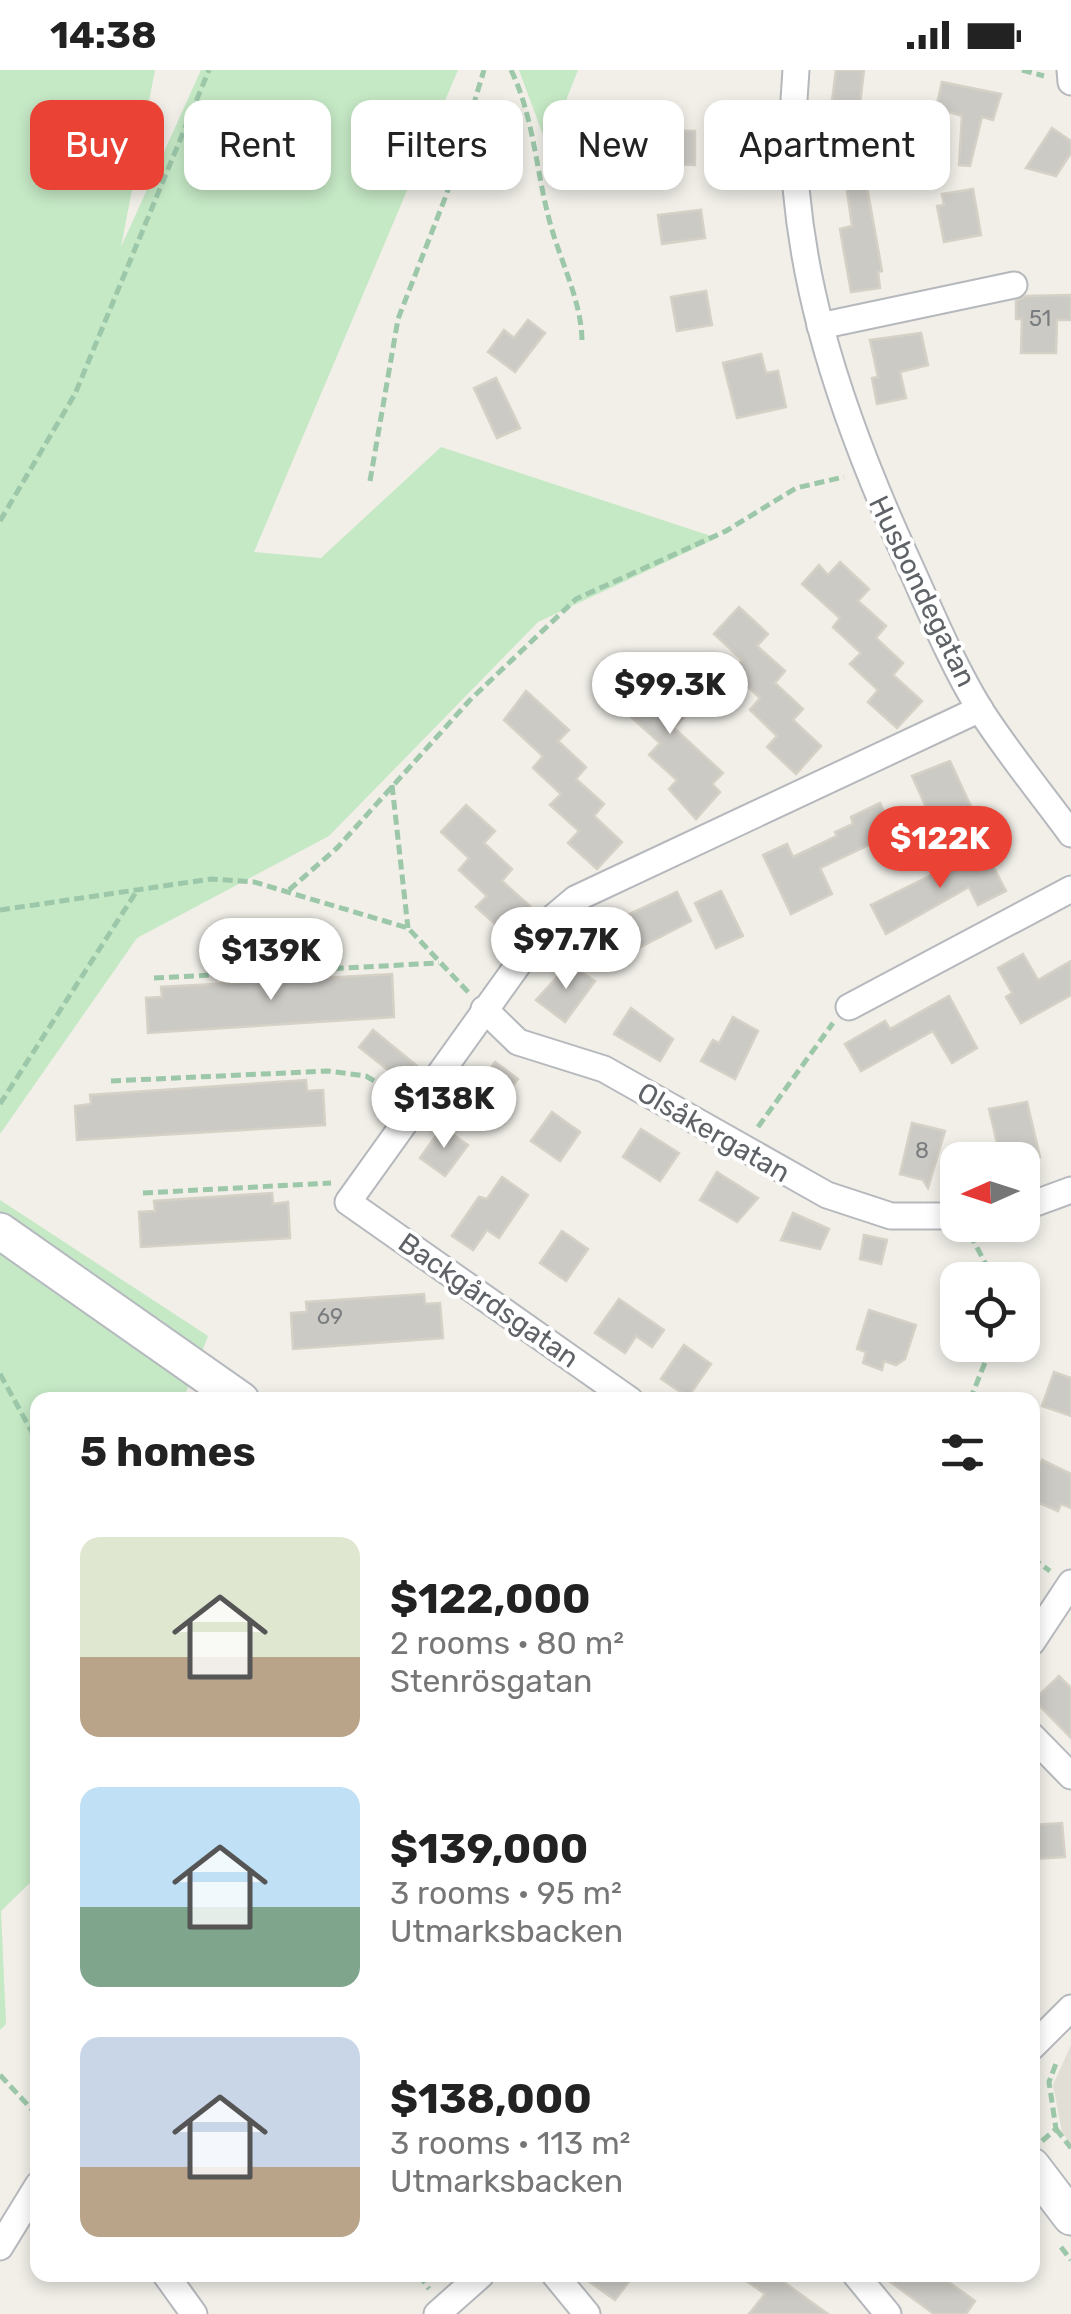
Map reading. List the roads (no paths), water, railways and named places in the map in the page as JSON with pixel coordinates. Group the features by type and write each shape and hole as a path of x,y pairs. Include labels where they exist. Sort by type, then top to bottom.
{"street":[{"name":"Husbondegatan","path":"796,70 790,129 802,240 820,326 866,470 980,710 1071,834"},
{"path":"1070,70 1071,82"},
{"path":"820,326 1014,285"},
{"path":"484,1009 550,920 576,899 980,710"},
{"path":"849,1008 1071,889"},
{"name":"Backgårdsgatan","path":"484,1009 354,1195 619,1392"},
{"name":"Olsåkergatan","path":"484,1009 518,1042 604,1069 828,1195 891,1216 940,1216"},
{"path":"1040,1201 1071,1190"},
{"path":"0,1231 231,1392"},
{"path":"1040,1630 1071,1583"},
{"path":"1040,1744 1071,1776"},
{"path":"1040,2040 1071,2008"},
{"path":"1040,2176 1071,2217"},
{"path":"0,2247 30,2199"},
{"path":"171,2282 194,2314"},
{"path":"437,2314 474,2282"},
{"path":"561,2282 587,2314"},
{"path":"862,2282 888,2314"}]}
